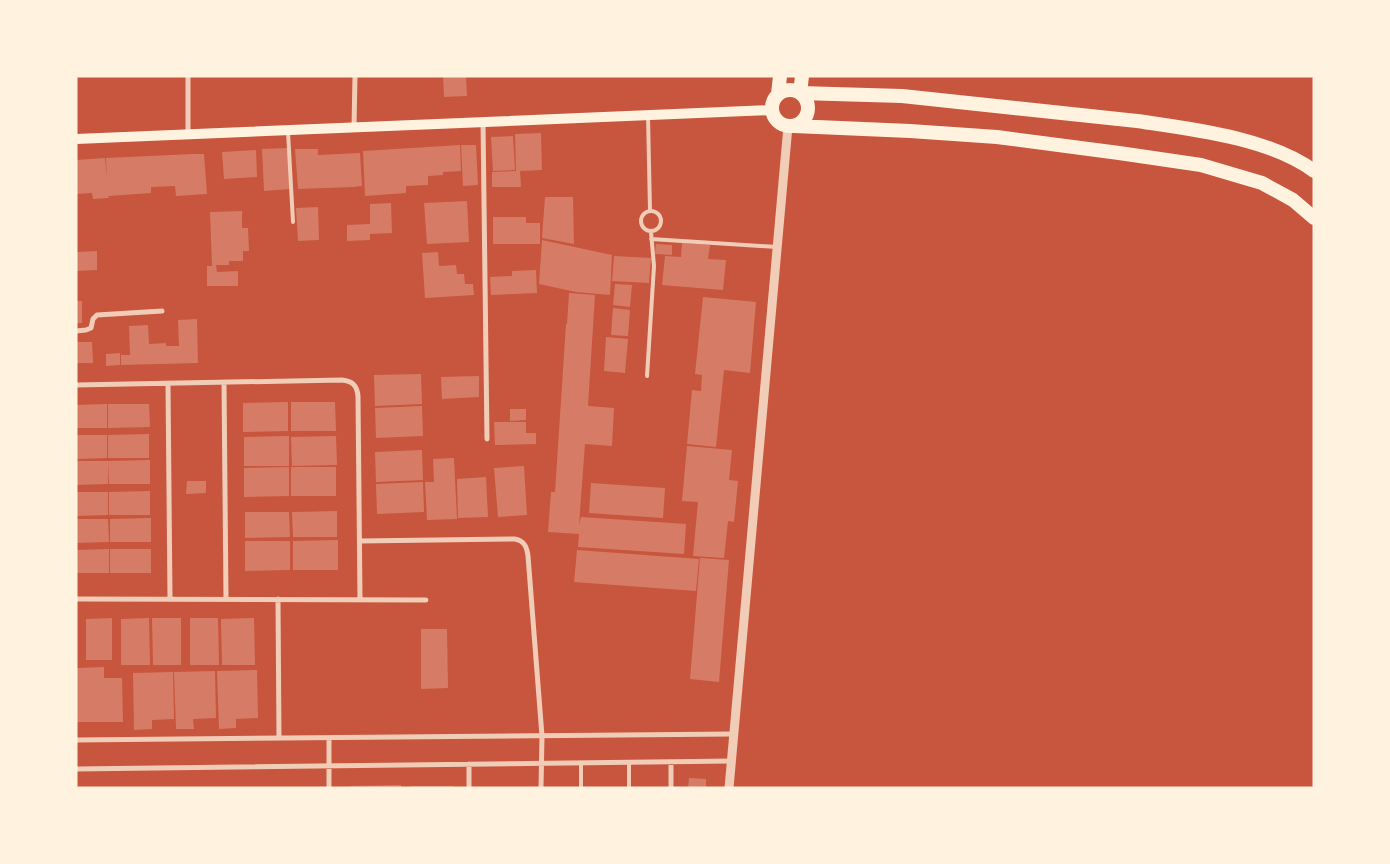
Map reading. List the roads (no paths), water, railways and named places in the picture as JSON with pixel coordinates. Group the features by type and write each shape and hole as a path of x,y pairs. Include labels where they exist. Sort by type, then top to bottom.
{"highway":[{"path":"778,94 780,76"},
{"path":"800,93 802,76"},
{"path":"1314,171 1292,157 1258,145 1217,134 1137,121 902,96 800,93 788,90 778,94 774,99 772,110 777,121 791,126 910,130 997,137 1201,165 1262,183 1293,200 1314,218"},
{"path":"791,126 804,119 809,108 805,97 800,93"}],"main road":[{"path":"76,139 772,110"}],"street":[{"path":"188,76 188,134"},
{"path":"354,127 355,76"},
{"path":"483,122 486,439"},
{"path":"729,788 777,247 791,126"},
{"path":"76,331 91,328 93,320 97,315 162,311"},
{"path":"76,385 350,381 355,385 358,396 360,600"},
{"path":"224,382 226,599"},
{"path":"168,384 170,599"},
{"path":"360,541 515,539 524,543 527,551 542,736 541,788"},
{"path":"76,599 426,600"},
{"path":"278,599 279,738"},
{"path":"76,740 734,734"},
{"path":"328,738 329,788"},
{"path":"76,769 731,761"},
{"path":"671,762 671,788"},
{"path":"469,764 469,788"}],"lane":[{"path":"648,115 650,211"},
{"path":"288,130 293,222"},
{"path":"650,211 658,214 662,221 658,229 651,232 645,229 641,222 644,214 650,211"},
{"path":"647,376 654,266 651,232"},
{"path":"651,239 777,247"},
{"path":"629,762 629,788"},
{"path":"581,763 581,788"}]}
